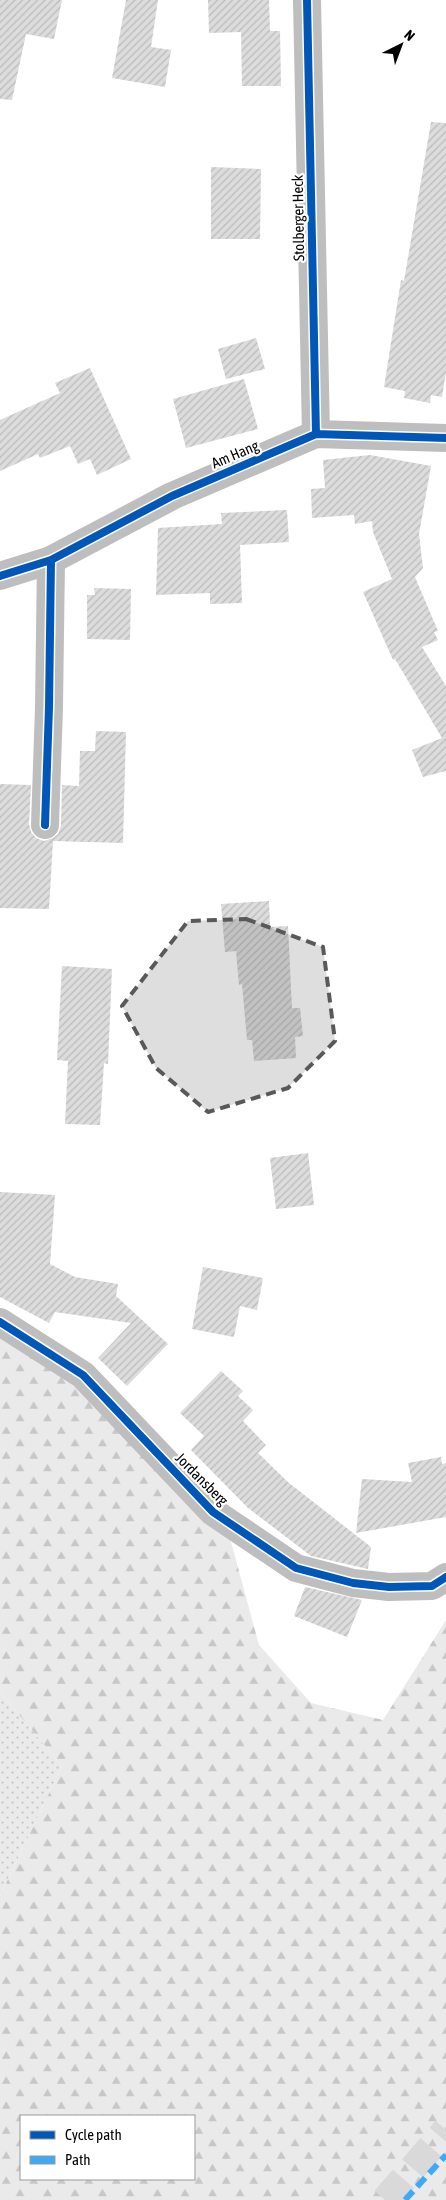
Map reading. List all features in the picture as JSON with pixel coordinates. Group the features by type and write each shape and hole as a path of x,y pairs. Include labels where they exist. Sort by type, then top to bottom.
{"street":[{"name":"Stolberger Heck","path":"307,0 316,434"},
{"name":"Am Hang","path":"0,576 51,560 172,496 316,434 446,438"},
{"path":"45,825 51,560"},
{"name":"Jordansberg","path":"0,1322 83,1375 213,1512 296,1568 352,1583 389,1587 432,1586 446,1577"}],"highlighted area":[{"path":"246,919 323,947 335,1041 288,1088 208,1112 156,1068 122,1006 188,921"}],"green space":[{"path":"0,1333 76,1382 230,1538 259,1645 311,1703 383,1720 446,1620 446,2200 0,2200 0,1896 62,1766 0,1692"},
{"path":"0,1692 62,1766 0,1896"}],"building":[{"path":"0,0 62,0 54,39 26,34 12,100 0,99"},
{"path":"126,0 158,0 151,47 171,50 165,87 112,78"},
{"path":"208,0 269,0 270,31 280,31 281,86 242,86 241,32 209,33"},
{"path":"431,122 446,123 446,372 442,397 431,395 430,403 404,398 405,391 384,387 401,280 404,281"},
{"path":"211,167 261,169 260,239 211,239"},
{"path":"256,338 265,369 226,379 218,349"},
{"path":"90,368 131,459 97,475 90,459 78,464 70,446 40,458 38,454 0,471 0,420 60,393 55,383"},
{"path":"244,379 258,429 186,448 173,399"},
{"path":"370,455 431,466 419,534 423,568 415,577 438,631 434,632 438,640 422,647 446,686 446,771 423,777 412,750 442,738 395,659 393,660 363,592 392,579 373,532 372,521 355,524 354,515 312,518 311,489 325,488 323,460"},
{"path":"287,510 289,542 240,545 242,603 210,604 210,593 156,595 158,528 222,524 221,513"},
{"path":"94,588 131,589 130,640 87,639 87,595 95,595"},
{"path":"96,731 126,732 123,843 53,841 49,909 0,908 0,784 31,785 29,824 31,832 36,838 44,841 53,838 58,834 61,826 62,785 79,786 80,751 95,751"},
{"path":"269,901 270,927 288,926 292,1008 300,1008 303,1036 295,1037 296,1058 254,1061 252,1040 247,1040 242,984 239,985 236,951 225,952 221,904"},
{"path":"62,966 112,969 108,1064 104,1063 100,1125 65,1124 68,1061 57,1060"},
{"path":"308,1153 314,1205 276,1209 270,1158"},
{"path":"0,1192 55,1195 50,1264 75,1277 118,1284 116,1296 168,1344 127,1386 98,1358 131,1323 55,1312 49,1323 0,1297"},
{"path":"203,1267 263,1278 257,1310 240,1306 234,1337 192,1329"},
{"path":"221,1371 243,1391 238,1396 253,1410 243,1421 266,1445 258,1453 289,1483 371,1547 368,1569 311,1556 248,1508 191,1450 204,1436 180,1413"},
{"path":"441,1457 442,1464 446,1463 446,1517 356,1533 362,1479 412,1482 408,1463"},
{"path":"305,1587 362,1600 347,1637 294,1616"}],"tunnel":[{"path":"385,2200 446,2130"}],"marked path":[{"path":"405,2200 446,2155"}],"cycle path":[{"path":"307,0 316,434"},
{"path":"0,576 51,560 172,496 316,434 446,438"},
{"path":"45,825 51,560"},
{"path":"0,1322 83,1375 213,1512 296,1568 353,1583 389,1587 432,1586 446,1577"}]}
